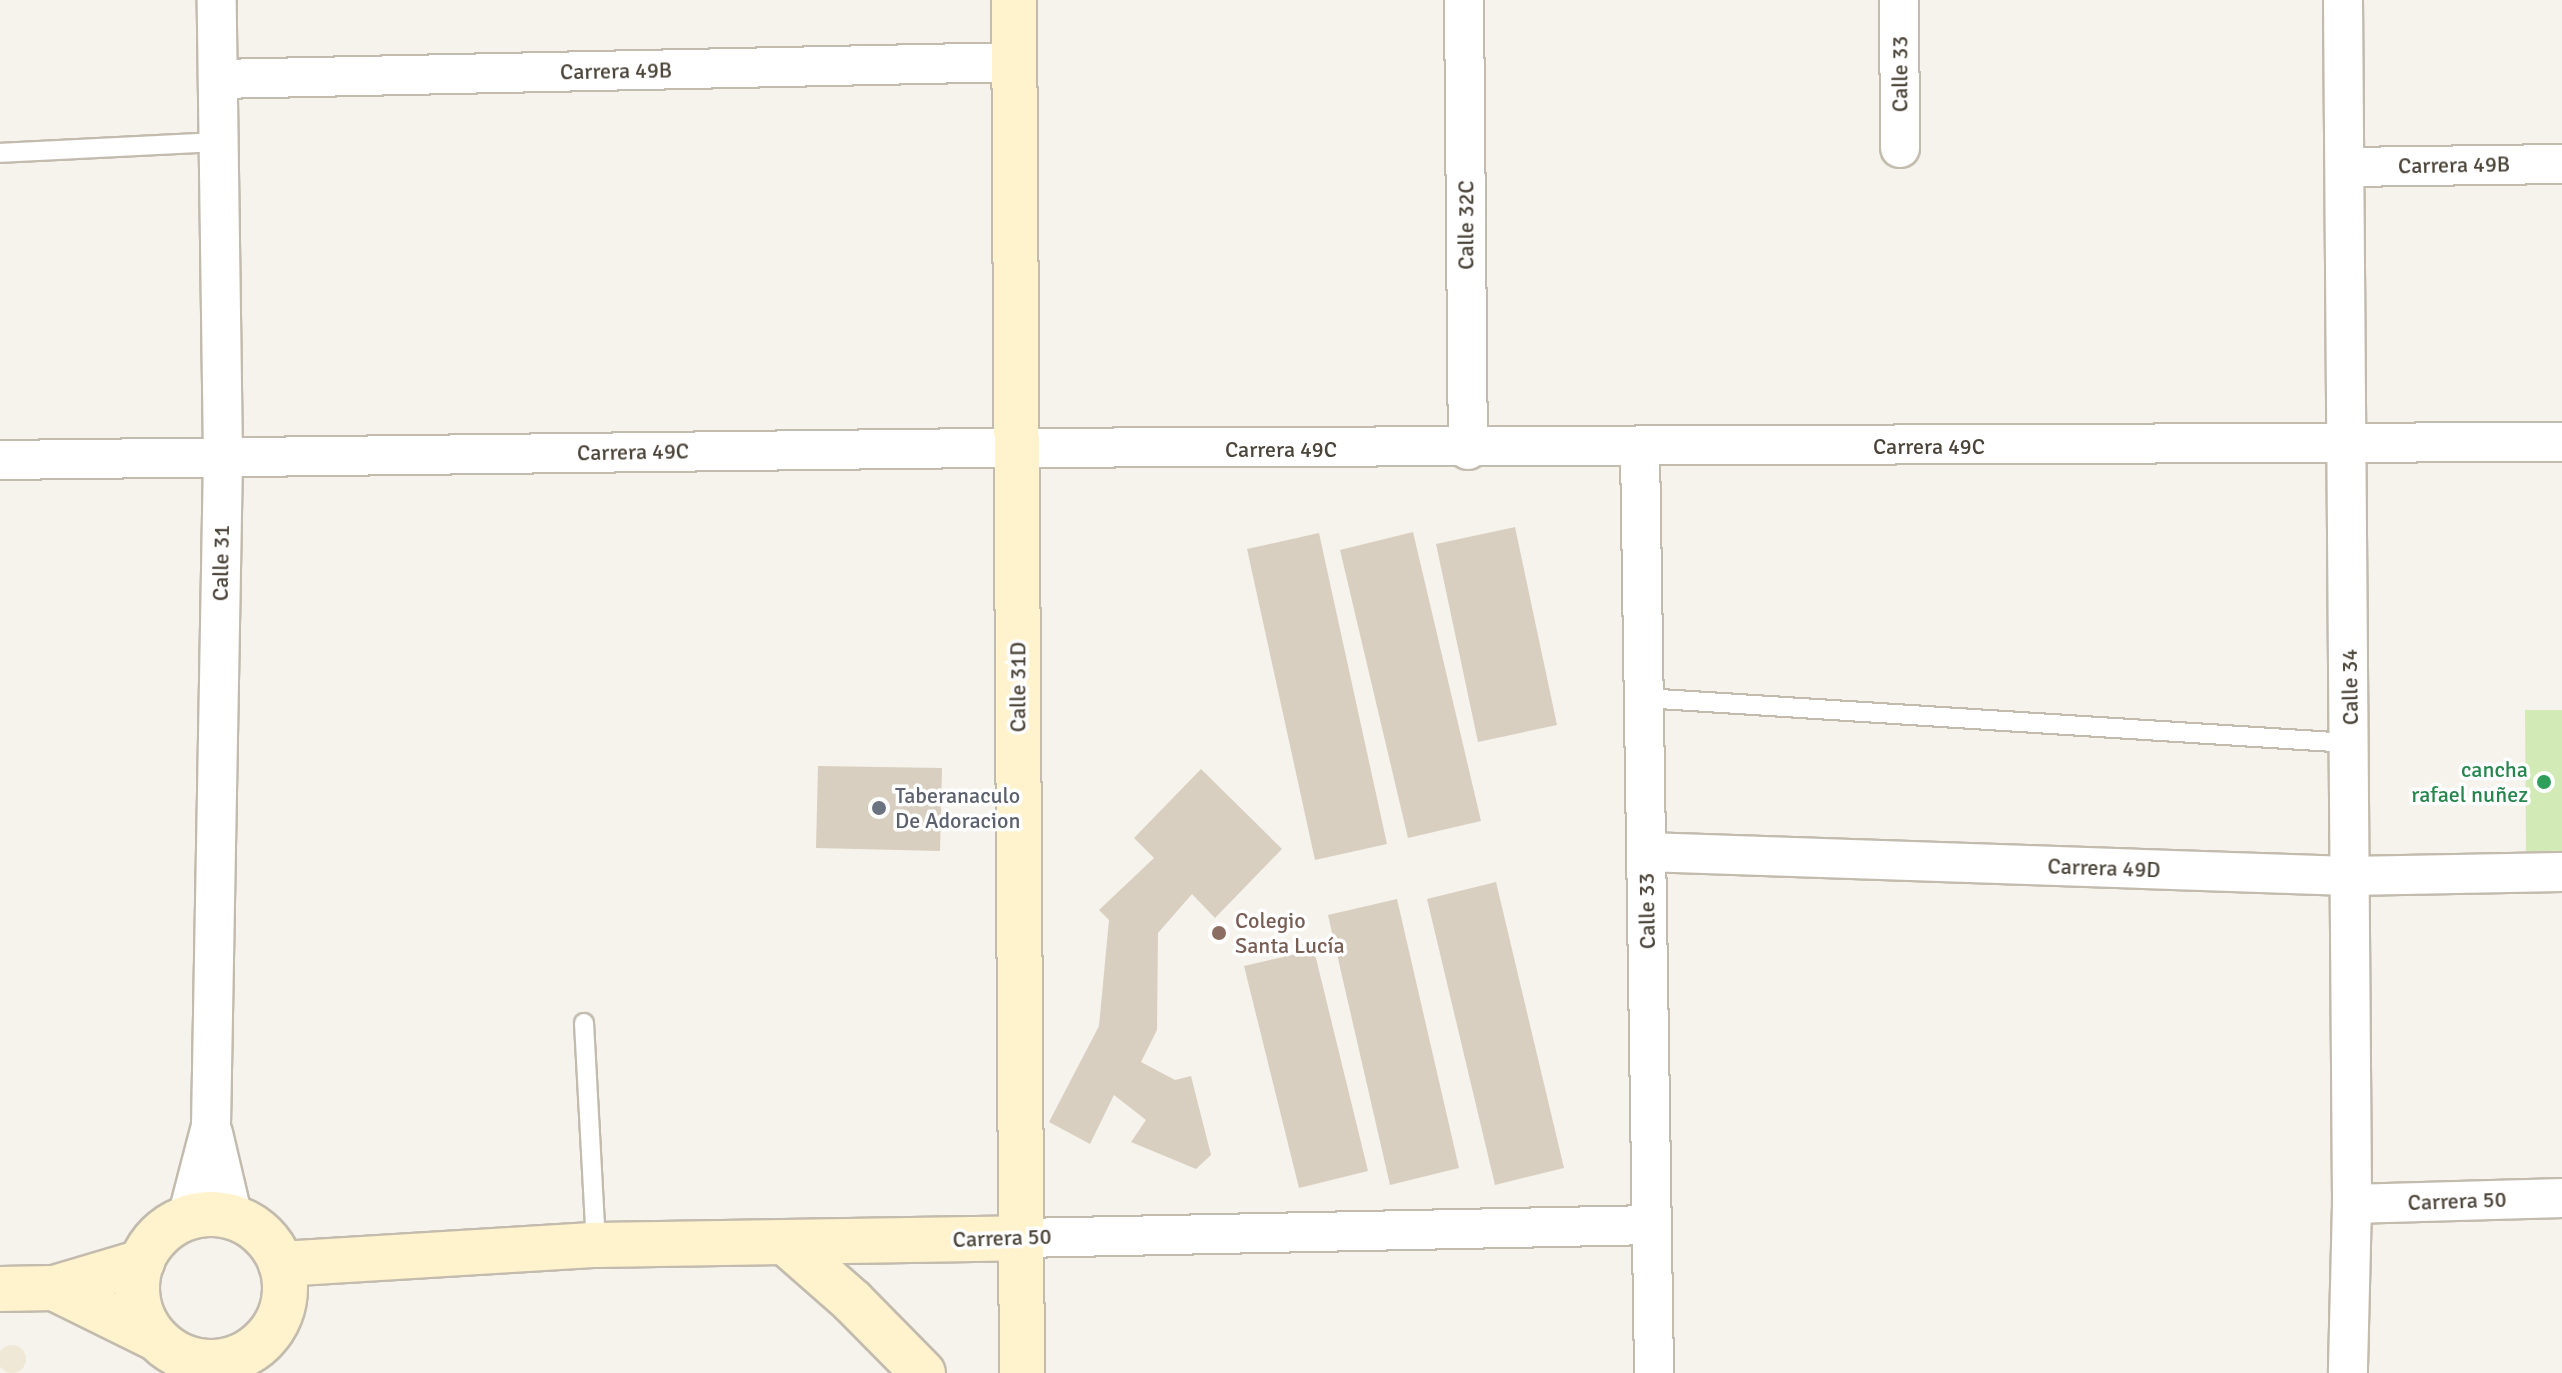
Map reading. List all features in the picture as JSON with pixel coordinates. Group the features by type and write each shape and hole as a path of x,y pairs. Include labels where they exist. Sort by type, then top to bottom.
{"street":[{"name":"Calle 31","path":"187,1218 211,1126 223,457 217,0"},
{"name":"Calle 31D","path":"1014,0 1022,1373"},
{"name":"Calle 32C","path":"1464,0 1468,450"},
{"name":"Calle 33","path":"1899,0 1900,148"},
{"name":"Calle 34","path":"2343,0 2352,1204 2348,1373"},
{"name":"Carrera 49B","path":"218,79 1015,62"},
{"name":"Carrera 49B","path":"2346,167 2562,164"},
{"name":"Carrera 49C","path":"0,460 1016,448 1468,450 2562,442"},
{"name":"Calle 33","path":"1640,449 1654,1373"},
{"name":"Carrera 49D","path":"1646,852 2349,876 2562,872"},
{"name":"Calle 31","path":"211,1126 233,1218"},
{"name":"Carrera 50","path":"2352,1204 2562,1198"},
{"path":"54,1288 172,1355 234,1366 266,1338 282,1285 263,1235 233,1218 187,1218 159,1235 142,1262 138,1302 172,1355"},
{"name":"Carrera 50","path":"282,1285 354,1264 596,1245 1651,1225"},
{"path":"786,1243 852,1301 923,1373"},
{"path":"0,1289 54,1288 142,1262"}],"lane":[{"path":"0,153 219,142"},
{"path":"1644,698 2350,743"},
{"path":"584,1023 596,1245"}],"shaded area":[{"path":"12,1345 22,1349 26,1359 22,1369 12,1373 2,1369 -2,1359 2,1349"}],"green space":[{"name":"cancha rafael nuñez","path":"2525,710 2562,710 2562,854 2526,854"}],"building":[{"path":"1515,527 1557,725 1478,742 1436,544"},
{"path":"1413,532 1481,821 1408,838 1340,550"},
{"path":"1319,533 1387,844 1315,860 1247,549"},
{"name":"Taberanaculo De Adoracion","path":"818,766 942,768 940,851 816,848"},
{"path":"1201,769 1282,849 1215,918 1192,894 1158,933 1157,1030 1141,1062 1175,1080 1191,1076 1211,1155 1196,1169 1131,1142 1146,1120 1114,1095 1090,1144 1049,1122 1099,1026 1109,920 1099,910 1154,858 1134,838"},
{"path":"1496,882 1564,1168 1495,1185 1427,899"},
{"path":"1397,899 1459,1168 1390,1185 1328,915"},
{"path":"1314,950 1368,1171 1299,1188 1244,966"}],"place":[{"name":"cancha rafael nuñez","path":"2544,782"},
{"name":"Taberanaculo De Adoracion","path":"879,808"},
{"name":"Colegio Santa Lucía","path":"1219,933"}]}
